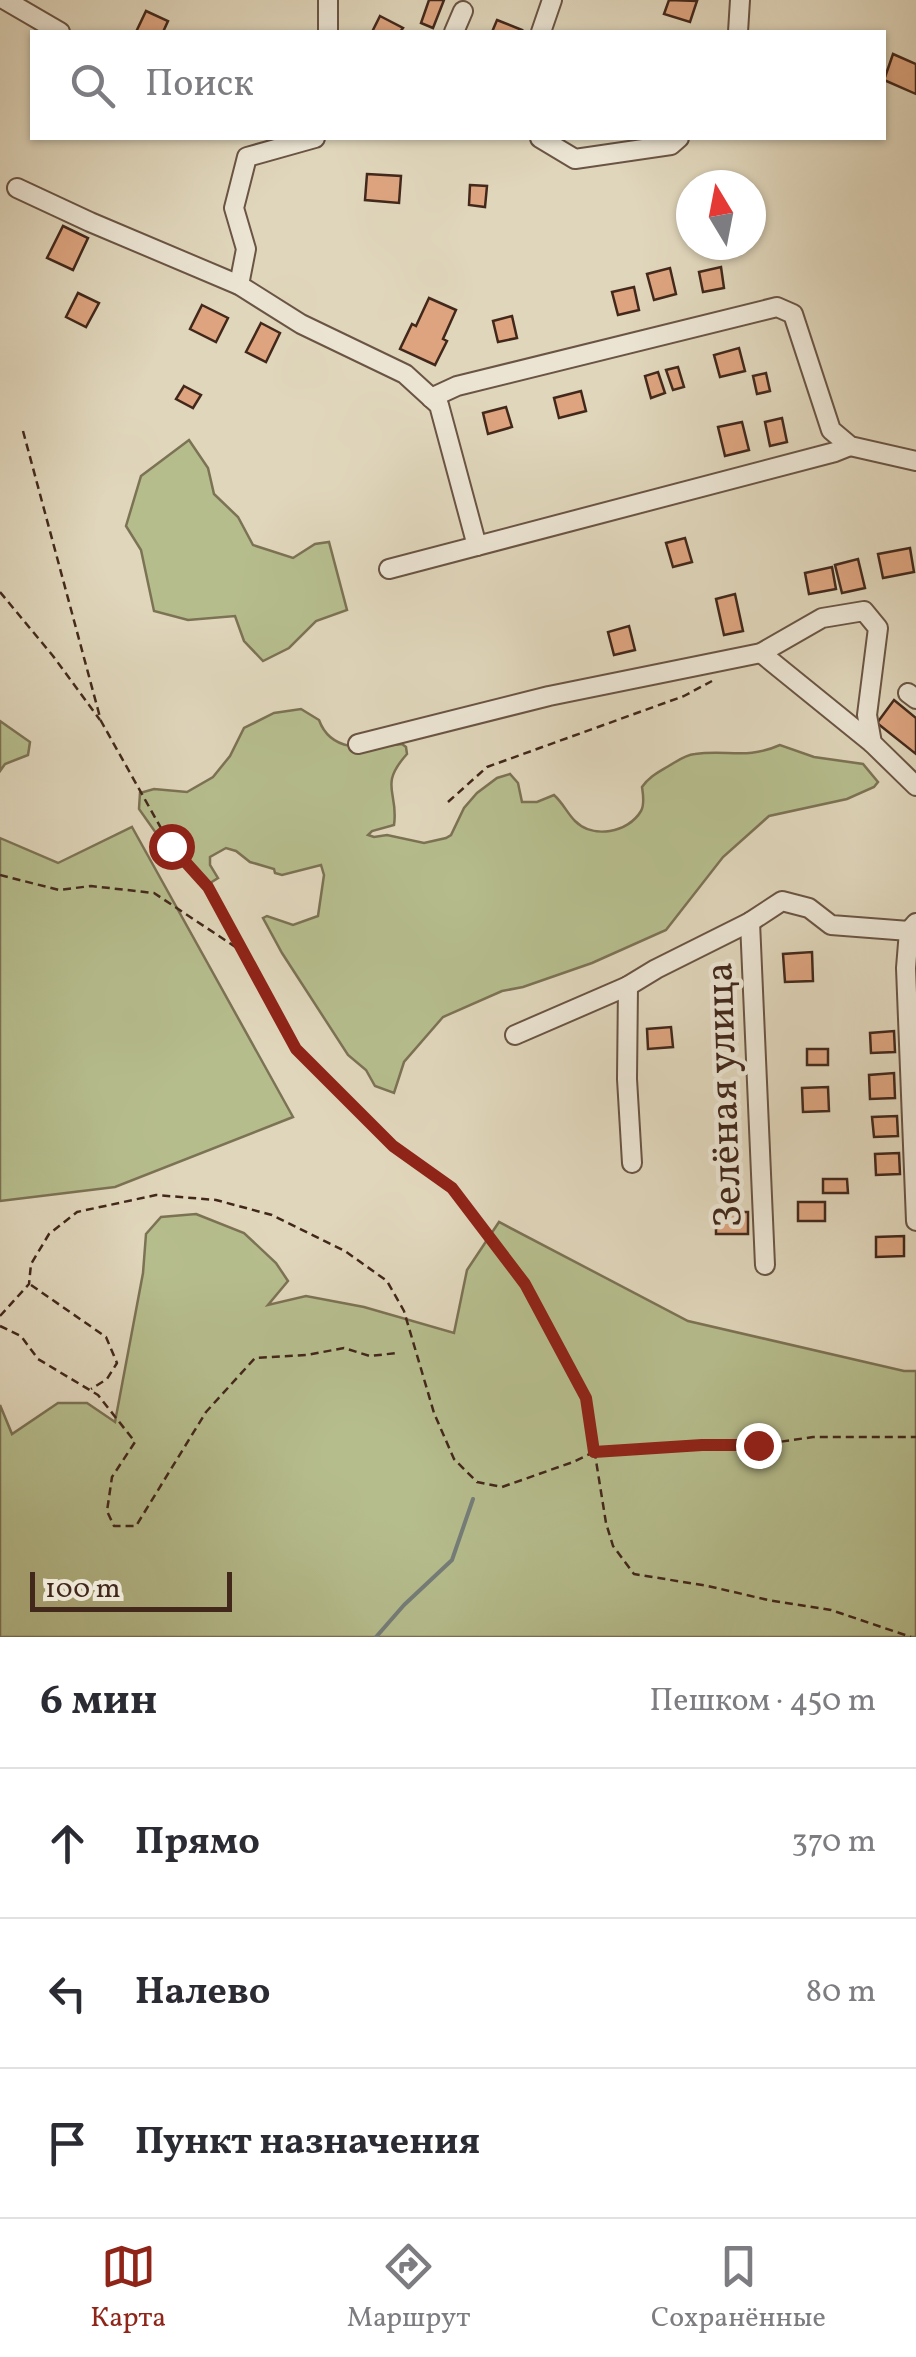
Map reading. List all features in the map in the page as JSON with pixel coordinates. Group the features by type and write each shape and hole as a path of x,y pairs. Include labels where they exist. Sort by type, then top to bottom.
{"street":[{"path":"5,0 57,30"},
{"path":"328,0 328,30"},
{"path":"542,30 552,0"},
{"path":"738,30 740,0"},
{"path":"455,30 462,11"},
{"path":"238,285 246,249 234,208 248,157 308,140"},
{"path":"543,140 575,159 672,145 677,140"},
{"path":"18,188 238,285 301,324 405,374 438,405 477,546"},
{"path":"431,398 457,386 777,307 792,314 831,430 850,446 916,461"},
{"path":"389,570 850,446"},
{"path":"358,744 549,696 761,653 822,618 864,610 878,628 866,715 872,743"},
{"path":"761,653 872,743 916,786"},
{"path":"514,1035 628,986 782,901 809,908 831,925 914,928 906,968 916,1221"},
{"name":"Зелёная улица","path":"750,922 764,1265"},
{"path":"628,986 627,1079 632,1163"}],"path":[{"path":"24,431 101,721"},
{"path":"0,592 101,721 171,846 208,887 296,1049 393,1146 452,1188 525,1284 586,1398 610,1535 634,1574 831,1610 911,1637"},
{"path":"448,802 487,767 684,696 715,679"},
{"path":"0,875 59,890 92,886 154,893 244,954"},
{"path":"0,1316 30,1284 31,1264 50,1234 77,1212 156,1196 216,1200 272,1215 345,1250 387,1281 404,1310 434,1413 454,1459 477,1482 502,1487 594,1452 758,1445 813,1437 916,1437"},
{"path":"30,1284 106,1337 117,1363 106,1379 90,1390"},
{"path":"0,1326 21,1336 38,1359 98,1395 135,1442 112,1477 106,1511 114,1526 136,1526 206,1412 256,1358 307,1356 344,1348 370,1356 396,1353"}],"green space":[{"path":"189,440 208,468 214,494 238,517 253,545 293,558 315,544 329,542 347,610 316,621 289,648 263,661 244,641 235,616 188,620 154,611 141,550 126,526 141,476"},
{"path":"301,709 319,720 333,739 343,744 406,747 407,754 391,782 394,825 368,835 374,837 387,835 424,843 446,838 477,793 497,778 510,774 518,783 522,802 537,802 554,795 582,827 600,832 628,824 642,808 642,787 650,778 691,755 757,752 780,745 814,757 863,764 878,782 847,799 769,816 723,857 666,930 592,963 502,991 443,1017 404,1062 394,1093 375,1086 366,1070 348,1055 263,918 293,925 318,916 324,875 321,865 282,875 226,848 210,857 218,878 210,883 175,860 139,809 140,793 154,789 187,792 213,777 230,756 244,728 274,713"},
{"path":"0,721 30,742 28,755 5,764 0,771"},
{"path":"132,827 293,1117 115,1187 0,1201 0,838 58,863"},
{"path":"196,1214 244,1233 276,1263 288,1281 268,1305 306,1296 364,1307 454,1333 467,1270 499,1222 688,1321 916,1371 916,1637 0,1637 0,1405 12,1434 58,1403 87,1403 115,1422 143,1273 146,1234 161,1217"}],"building":[{"path":"429,0 444,0 433,28 421,23"},
{"path":"669,0 697,1 690,22 664,14"},
{"path":"146,11 168,21 164,30 137,30"},
{"path":"380,16 403,28 402,30 373,30"},
{"path":"497,20 522,30 493,30"},
{"path":"893,54 916,64 916,94 886,81"},
{"path":"367,174 401,176 399,203 365,200"},
{"path":"470,185 487,186 485,207 469,205"},
{"path":"63,226 88,238 73,270 47,258"},
{"path":"721,267 724,288 703,292 699,272"},
{"path":"670,268 676,294 654,300 647,274"},
{"path":"634,287 639,310 618,315 612,292"},
{"path":"78,293 99,303 86,327 66,317"},
{"path":"429,298 456,310 435,365 400,349"},
{"path":"202,305 228,318 216,342 190,329"},
{"path":"512,316 517,338 498,342 493,321"},
{"path":"261,323 280,333 266,362 246,352"},
{"path":"739,348 745,371 720,377 714,355"},
{"path":"678,367 684,387 673,390 666,370"},
{"path":"658,372 665,393 651,398 645,376"},
{"path":"766,373 770,391 757,394 753,376"},
{"path":"184,386 201,395 193,408 176,399"},
{"path":"581,391 586,411 559,418 554,398"},
{"path":"506,407 512,427 488,434 483,413"},
{"path":"782,418 787,442 770,446 765,422"},
{"path":"742,422 749,450 725,456 718,427"},
{"path":"685,538 692,562 673,567 666,543"},
{"path":"910,548 914,572 883,578 878,554"},
{"path":"858,559 865,588 842,593 835,565"},
{"path":"832,567 836,589 809,594 805,573"},
{"path":"735,594 743,631 724,635 716,599"},
{"path":"629,626 635,650 614,655 608,632"},
{"path":"894,700 916,718 916,754 877,723"},
{"path":"812,952 813,981 785,982 783,954"},
{"path":"734,996 735,1018 715,1019 714,997"},
{"path":"671,1027 673,1047 648,1049 647,1029"},
{"path":"894,1031 895,1052 871,1053 870,1033"},
{"path":"807,1049 828,1049 828,1065 807,1065"},
{"path":"894,1073 895,1098 870,1099 869,1075"},
{"path":"828,1087 829,1111 803,1112 802,1088"},
{"path":"897,1116 898,1136 874,1137 872,1117"},
{"path":"899,1153 900,1174 876,1175 875,1154"},
{"path":"823,1179 847,1179 848,1193 823,1193"},
{"path":"798,1202 825,1202 825,1221 798,1221"},
{"path":"716,1212 748,1212 748,1234 716,1234"},
{"path":"904,1236 904,1256 876,1257 876,1237"}],"waterway":[{"path":"376,1637 452,1560 473,1499"}],"route":[{"path":"171,846 208,887 296,1049 393,1146 452,1188 525,1284 586,1398 594,1452 758,1445"}]}
